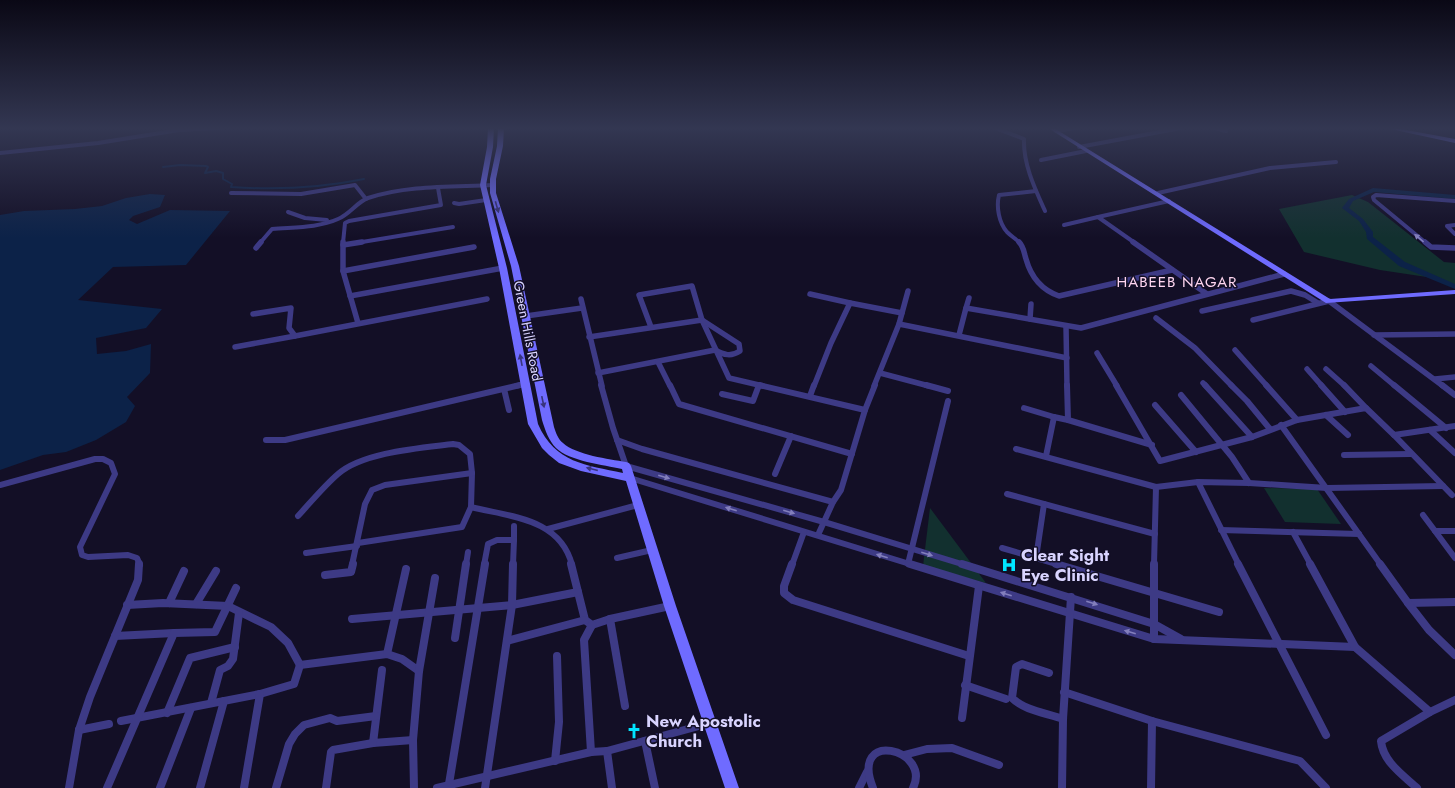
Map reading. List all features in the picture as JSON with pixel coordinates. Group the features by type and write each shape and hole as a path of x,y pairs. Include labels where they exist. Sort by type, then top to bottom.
{"street":[{"name":"Green Hills Road","path":"487,165 483,185 503,268 533,424 538,436 556,457 568,463 630,478"},
{"name":"Green Hills Road","path":"496,165 493,193 515,266 546,420 552,434 561,446 570,452 626,466"},
{"path":"1028,165 1036,191 1045,211"},
{"path":"1110,165 1158,193 1168,201 1329,301 1455,395"},
{"path":"1158,193 1270,168 1305,165"},
{"path":"231,193 301,194 355,185 366,199"},
{"path":"256,248 272,229 319,224 338,219 350,212 366,199 412,190 493,185"},
{"path":"358,324 343,271 345,223 350,218 441,205 438,188"},
{"path":"1036,191 999,195 997,199 1005,230 1020,242 1024,248 1025,259 1034,281 1048,292 1059,296 1172,270"},
{"path":"1455,201 1399,196 1373,196 1374,200 1431,247 1455,248"},
{"path":"454,204 486,200"},
{"path":"1064,225 1168,201"},
{"path":"288,212 305,218 324,220 338,219"},
{"path":"1098,217 1207,294"},
{"path":"1455,225 1447,226 1455,234"},
{"path":"343,245 453,227"},
{"path":"343,271 474,247"},
{"path":"350,296 503,268"},
{"path":"966,308 1081,328 1284,274"},
{"path":"651,327 639,295 692,286 702,320 729,378 735,381 810,396 865,410"},
{"path":"818,535 833,502 841,490 865,410 899,324 908,291"},
{"path":"1202,311 1291,291 1305,295 1318,303"},
{"path":"1253,320 1329,301 1455,292"},
{"path":"810,294 902,314"},
{"path":"959,335 968,298"},
{"path":"235,347 487,299"},
{"path":"581,299 598,373 617,440 670,606 732,788"},
{"path":"810,396 830,343 850,303"},
{"path":"1030,319 1031,304"},
{"path":"253,314 291,308 289,328 295,336"},
{"path":"526,316 582,308"},
{"path":"1156,318 1195,348 1247,401 1270,429"},
{"path":"589,337 702,320 739,344 740,351 736,354 727,356 715,350 598,373"},
{"path":"899,324 1067,358"},
{"path":"1066,326 1068,420"},
{"path":"1374,335 1455,334"},
{"path":"1235,350 1297,420"},
{"path":"1097,354 1152,444 1160,461 1252,437 1297,420 1366,408"},
{"path":"658,362 679,404 852,454"},
{"path":"1370,366 1446,428"},
{"path":"1307,369 1345,412"},
{"path":"1326,369 1394,435 1452,495"},
{"path":"880,373 948,391"},
{"path":"1435,380 1455,377"},
{"path":"1203,383 1252,437"},
{"path":"266,440 285,440 525,384"},
{"path":"746,384 759,386"},
{"path":"722,394 751,401 754,399 759,386"},
{"path":"504,389 509,410"},
{"path":"1181,395 1222,444 1249,482"},
{"path":"908,564 948,401"},
{"path":"1155,404 1196,452"},
{"path":"1024,408 1152,444"},
{"path":"1326,415 1348,435"},
{"path":"1046,456 1054,417"},
{"path":"1281,425 1408,603 1429,630 1455,655"},
{"path":"1394,435 1455,426"},
{"path":"1430,430 1455,453"},
{"path":"774,474 791,436"},
{"path":"617,440 642,449 833,502"},
{"path":"298,516 339,473 346,468 368,458 453,444 459,445 470,454 472,472 471,507 462,527 306,553"},
{"path":"1016,449 1156,487 1198,482 1249,482 1327,488 1443,486"},
{"path":"1344,455 1411,454"},
{"path":"0,485 95,459 103,459 111,463 115,474 80,547 80,552 82,555 88,557 128,555 137,558 140,572 90,697 79,730 69,788"},
{"path":"626,466 824,522 912,550 1071,597 1154,624 1182,640"},
{"path":"325,576 351,572 358,544 365,504 372,490 385,485 472,472"},
{"path":"630,478 1154,639 1355,647"},
{"path":"1198,482 1251,590 1281,645 1326,735"},
{"path":"1154,639 1153,592 1156,487"},
{"path":"1007,494 1155,534"},
{"path":"1036,558 1044,504"},
{"path":"548,529 638,505"},
{"path":"471,507 514,522 533,522 548,529 561,542 569,554 578,592 588,622 584,640 591,752"},
{"path":"1423,515 1455,558"},
{"path":"485,788 512,605 514,522"},
{"path":"1221,530 1359,534"},
{"path":"1435,531 1455,531"},
{"path":"804,532 784,586 784,593 793,600 969,656"},
{"path":"1293,532 1355,647 1430,712"},
{"path":"449,784 488,544 497,540 514,540"},
{"path":"1002,548 1219,612"},
{"path":"617,558 652,550"},
{"path":"455,638 468,552"},
{"path":"387,654 406,569"},
{"path":"169,603 184,571"},
{"path":"196,604 216,571"},
{"path":"414,788 413,740 419,671 435,578"},
{"path":"962,718 965,685 979,586"},
{"path":"115,636 215,632 236,588"},
{"path":"352,619 512,605 578,592"},
{"path":"1062,788 1064,692 1071,597"},
{"path":"1408,603 1455,602"},
{"path":"121,722 260,694 294,684 300,665 282,635 255,618 240,613 228,606 169,603 127,605"},
{"path":"507,640 670,606"},
{"path":"211,703 220,670 232,662 240,613"},
{"path":"610,619 625,706"},
{"path":"107,788 174,633"},
{"path":"167,713 190,658 235,647"},
{"path":"300,665 387,654 402,659 419,671"},
{"path":"555,761 558,746 559,712 557,656"},
{"path":"1049,674 1022,664 1018,665 1016,667 1012,698 1014,702 1021,705 1063,719"},
{"path":"373,743 382,670"},
{"path":"965,685 1006,699"},
{"path":"1064,692 1152,721 1300,761 1326,788"},
{"path":"244,788 260,694"},
{"path":"1417,788 1384,756 1380,747 1381,741 1430,712 1455,700"},
{"path":"200,788 224,701"},
{"path":"160,788 192,708"},
{"path":"276,788 289,744 304,724 330,718 337,721 376,716"},
{"path":"1150,788 1152,721"},
{"path":"437,788 591,752 607,751 710,723"},
{"path":"79,730 109,724"},
{"path":"326,788 331,752 333,750 373,743 413,740"},
{"path":"645,741 655,788"},
{"path":"904,755 927,749 952,748 999,765"},
{"path":"873,788 867,772 867,765 870,758 875,753 889,749 904,755 910,761 915,769 916,778 914,788"},
{"path":"607,751 612,788"},
{"path":"859,788 867,772"}],"green space":[{"path":"1352,195 1368,202 1444,262 1455,263 1455,287 1440,279 1380,270 1304,252 1279,209"},
{"path":"1264,488 1317,489 1341,524 1285,522"},
{"path":"930,508 986,583 923,566"}],"water":[{"path":"150,194 165,195 160,207 133,216 129,220 137,224 170,210 230,211 186,265 113,267 78,300 162,309 146,328 96,338 97,354 126,351 151,344 150,373 127,397 135,406 126,422 96,440 66,452 43,455 0,470 0,215 24,211 75,209 102,206 126,198"}],"waterway":[{"path":"163,167 180,165 206,166 208,167 205,173 216,171 223,173 223,179 232,184 231,187 298,188 364,179"},
{"path":"1455,197 1373,190 1351,200 1345,208 1361,220 1370,232 1369,238 1402,264 1455,287"}],"place":[{"name":"Clear Sight Eye Clinic","path":"1009,565"},
{"name":"New Apostolic Church","path":"634,731"}],"district":[{"name":"HABEEB NAGAR","path":"1177,282"}]}
